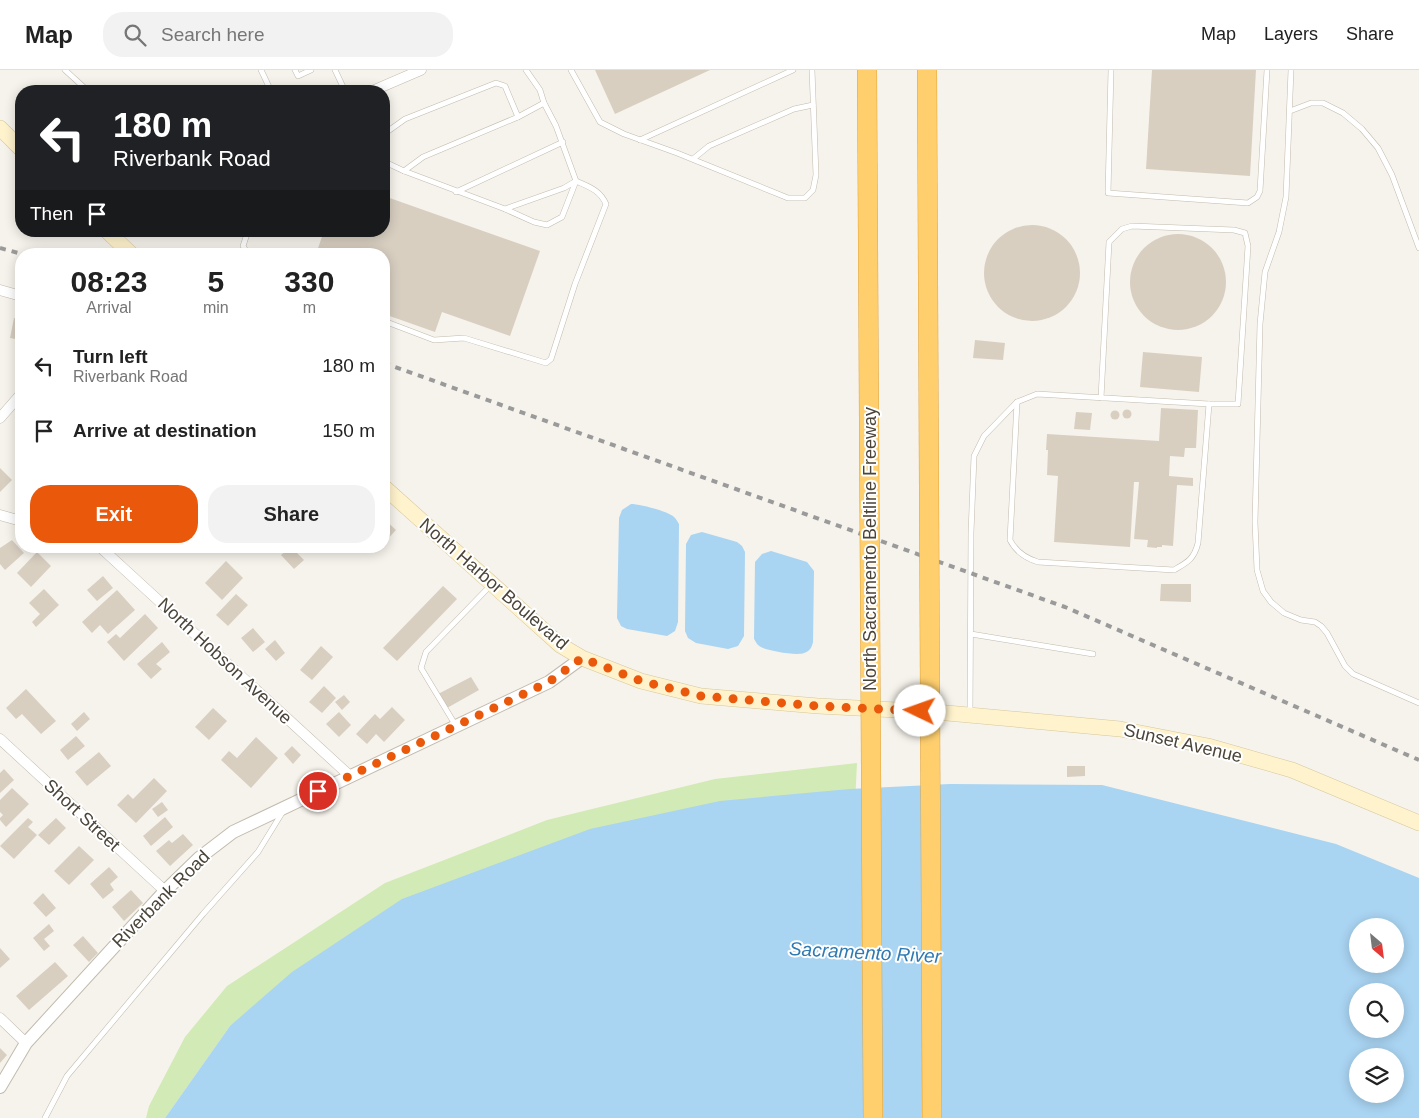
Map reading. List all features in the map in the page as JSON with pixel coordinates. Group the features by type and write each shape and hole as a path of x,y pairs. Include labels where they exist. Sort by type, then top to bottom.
{"highway":[{"name":"North Sacramento Beltline Freeway","path":"867,70 873,1118"},
{"path":"927,70 932,1118"}],"main road":[{"path":"0,128 15,143"},
{"path":"114,237 125,248"},
{"name":"North Harbor Boulevard","path":"390,491 560,645 582,658 641,681 701,696 818,706 936,712"},
{"name":"Sunset Avenue","path":"936,712 1120,729 1208,746 1292,770 1419,823"}],"street":[{"path":"386,85 421,70"},
{"path":"0,290 15,294"},
{"path":"0,418 15,401"},
{"path":"0,515 15,519"},
{"name":"North Hobson Avenue","path":"107,553 350,776"},
{"name":"Riverbank Road","path":"0,1086 26,1043 164,891 199,858 233,832 549,682 582,658"},
{"name":"Short Street","path":"0,739 164,891"},
{"path":"0,1018 26,1043"}],"lane":[{"path":"66,70 82,85"},
{"path":"261,70 268,85"},
{"path":"295,70 298,76 310,70"},
{"path":"335,70 342,85"},
{"path":"390,165 404,172 547,226 562,217 576,181 563,142 544,104 540,90 526,70"},
{"path":"571,70 600,122 640,140 788,198 805,198 813,190 816,175 812,70"},
{"path":"640,140 793,70"},
{"path":"1111,70 1108,193 1248,203 1257,197 1260,191 1266,70"},
{"path":"1291,70 1286,197 1279,232 1266,272 1260,324 1255,522 1259,581 1271,602 1284,613 1301,620 1315,622 1321,626 1327,633 1345,666 1353,674 1419,703"},
{"path":"390,130 405,119 496,83 505,86 518,117"},
{"path":"1290,111 1311,103 1323,103 1343,113 1362,129 1378,148 1392,175 1419,248"},
{"path":"404,172 423,156 518,117 544,104"},
{"path":"693,160 709,146 794,110 813,105"},
{"path":"456,192 563,142"},
{"path":"505,209 564,188 576,181"},
{"path":"390,323 434,340 464,338 546,363 551,359 576,284 606,204 602,195 576,181"},
{"path":"970,715 971,533 974,456 984,436 1016,402 1037,394 1101,398 1209,404 1238,404 1248,246 1245,233 1234,230 1132,226 1122,229 1109,242 1101,398"},
{"path":"1016,402 1010,540 1014,548 1028,559 1038,562 1174,570 1187,563 1195,555 1198,543 1209,404"},
{"path":"457,726 421,668 422,663 426,652 492,584"},
{"path":"971,634 1093,654"},
{"path":"45,1118 67,1076 203,914 258,852 286,806"}],"green space":[{"path":"857,763 855,803 230,1026 165,1118 146,1118 149,1106 185,1037 227,986 385,883 547,820 715,779"}],"water":[{"path":"631,504 666,512 674,517 679,524 678,622 675,631 667,636 627,629 621,626 617,618 619,518 622,510"},
{"path":"702,532 737,542 745,552 744,636 738,646 728,649 696,643 688,638 685,631 686,544 691,535"},
{"path":"771,551 807,562 814,571 813,642 810,649 804,653 789,653 765,649 754,639 755,562 762,554"},
{"name":"Sacramento River","path":"950,784 1102,785 1336,844 1419,878 1419,1118 165,1118 230,1026 292,972 402,899 590,829 720,801 850,789"}],"building":[{"path":"595,70 710,70 615,114"},
{"path":"1152,70 1256,70 1250,176 1146,169"},
{"path":"390,198 540,251 510,336 442,312 435,332 390,316 390,248 318,248 322,237 390,237"},
{"path":"1032,225 1050,229 1066,239 1076,255 1080,273 1076,291 1066,307 1050,317 1032,321 1014,317 998,307 988,291 984,273 988,255 998,239 1014,229"},
{"path":"1178,234 1196,238 1212,248 1222,264 1226,282 1222,300 1212,316 1196,326 1178,330 1160,326 1144,316 1134,300 1130,282 1134,264 1144,248 1160,238"},
{"path":"14,318 15,339 10,338"},
{"path":"975,340 1005,343 1003,360 973,358"},
{"path":"1143,352 1202,357 1199,392 1140,387"},
{"path":"1161,408 1198,410 1196,448 1185,448 1184,457 1170,456 1169,476 1193,478 1193,486 1177,485 1173,546 1147,547 1148,540 1134,539 1139,482 1134,482 1130,547 1054,542 1058,476 1047,475 1047,434 1159,441"},
{"path":"1127,410 1131,414 1127,418 1123,414"},
{"path":"1115,411 1119,415 1115,419 1111,415"},
{"path":"1076,412 1092,413 1090,430 1074,429"},
{"path":"0,468 12,480 0,492"},
{"path":"390,524 396,530 390,536"},
{"path":"12,540 15,543 15,553 24,553 5,570 0,564 0,548"},
{"path":"36,553 51,566 31,587 17,573"},
{"path":"284,553 297,553 304,560 294,569 281,555"},
{"path":"226,561 243,578 222,600 205,583"},
{"path":"103,576 113,588 97,601 87,590"},
{"path":"1161,584 1191,584 1191,602 1160,601"},
{"path":"443,586 457,599 397,661 383,648"},
{"path":"44,589 59,605 36,627 32,622 40,614 29,603"},
{"path":"117,590 135,610 108,634 100,625 92,633 82,622"},
{"path":"236,594 248,605 228,626 216,615"},
{"path":"145,614 158,628 124,661 107,642 116,634 120,638"},
{"path":"253,628 265,642 253,652 241,638"},
{"path":"275,640 285,653 276,661 265,649"},
{"path":"162,642 170,652 156,664 162,669 151,679 137,664"},
{"path":"321,646 333,657 312,680 300,670"},
{"path":"471,677 479,690 447,708 438,694"},
{"path":"324,686 336,698 322,713 309,702"},
{"path":"26,689 56,721 41,734 22,714 16,719 6,708"},
{"path":"344,695 350,702 342,710 335,702"},
{"path":"392,707 405,720 384,742 376,734 367,744 356,734 375,714 380,719"},
{"path":"213,708 227,721 209,740 195,727"},
{"path":"84,712 90,719 77,731 71,724"},
{"path":"339,712 351,725 339,737 326,724"},
{"path":"76,736 85,746 68,760 60,750"},
{"path":"256,737 278,758 251,788 221,760 229,751 237,758"},
{"path":"292,746 301,755 293,764 284,754"},
{"path":"99,752 111,766 87,786 75,772"},
{"path":"1067,766 1085,766 1085,776 1067,777"},
{"path":"4,769 14,780 0,793 0,773"},
{"path":"154,778 167,791 136,823 117,805 128,794 133,799"},
{"path":"12,788 29,804 6,827 0,820 3,815 0,812 0,800"},
{"path":"162,802 168,810 158,817 152,809"},
{"path":"165,817 173,827 151,846 143,836"},
{"path":"28,818 33,822 28,827 37,835 14,859 0,846"},
{"path":"56,818 66,828 49,845 38,835"},
{"path":"183,834 193,845 170,866 156,851 169,840 172,843"},
{"path":"79,846 94,860 69,885 54,871"},
{"path":"109,867 118,877 110,884 114,890 103,899 90,884"},
{"path":"131,890 143,903 124,921 112,907"},
{"path":"43,893 56,908 46,917 33,903"},
{"path":"49,924 54,931 44,939 50,946 44,951 33,938"},
{"path":"83,936 98,953 89,962 73,945"},
{"path":"0,948 10,959 0,968"},
{"path":"55,962 68,976 29,1010 16,996"},
{"path":"0,1048 7,1055 0,1063"}],"railway":[{"path":"0,248 15,252"},
{"path":"390,365 1065,607 1419,760"}],"route":[{"path":"318,791 549,682 582,658 641,681 701,696 818,706 920,711"}]}
